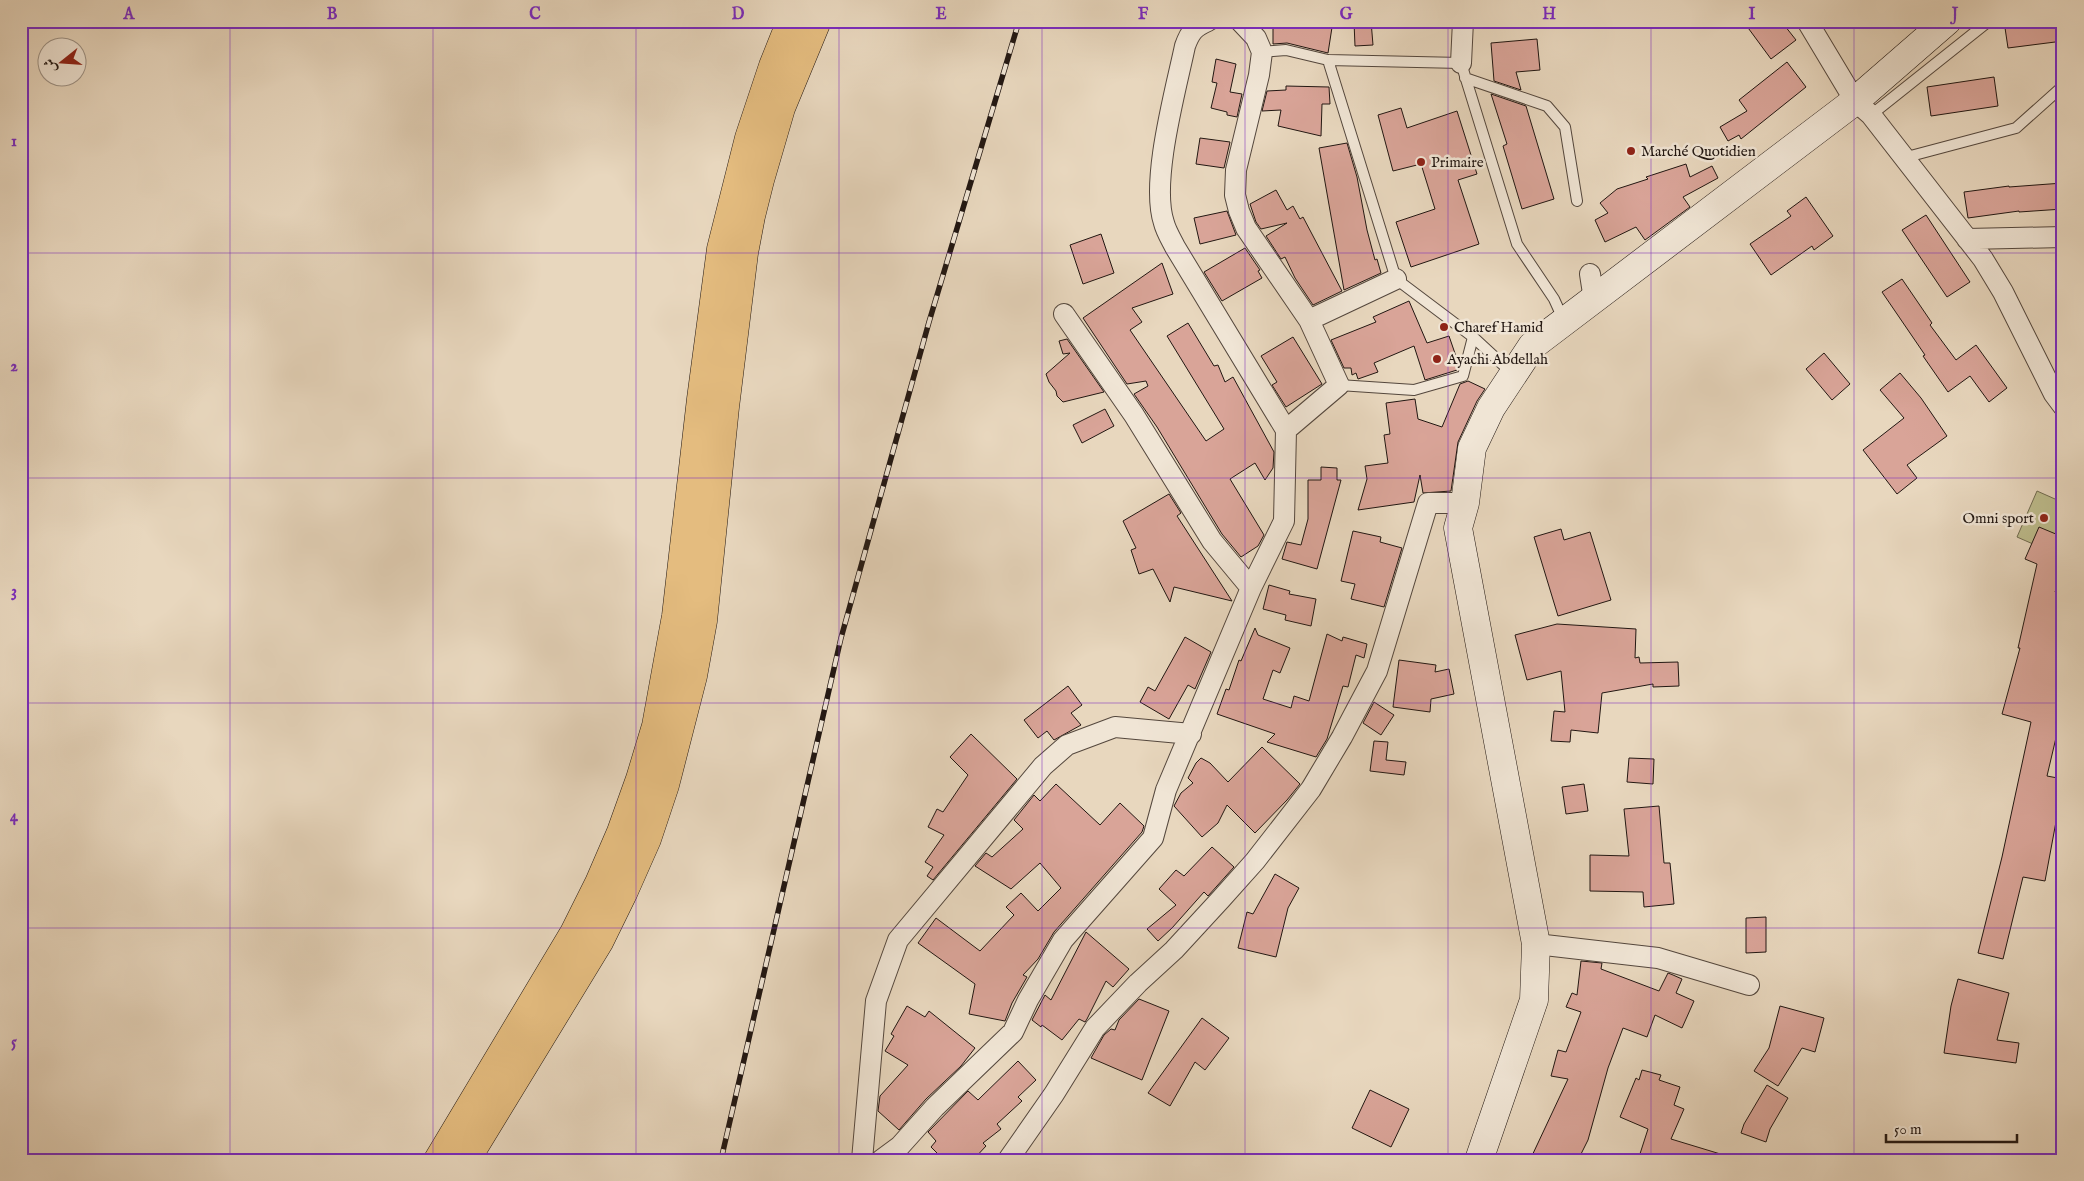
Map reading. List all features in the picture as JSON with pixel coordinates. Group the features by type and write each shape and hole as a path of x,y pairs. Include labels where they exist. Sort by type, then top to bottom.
{"highway":[{"path":"438,1160 574,933 617,840 640,780 656,726 676,616 701,399 721,249 748,138 791,21"},
{"path":"466,1160 599,942 647,839 666,785 693,676 703,621 725,407 744,253 751,216 781,108 817,21"}],"main road":[{"path":"1479,1160 1534,1000 1536,944 1458,528 1465,503 1472,448 1490,408 1532,346 1565,322 1592,287 1863,108 1947,21"}],"street":[{"path":"881,1160 900,1146 936,1107 1013,1032 1028,1000 1062,940 1153,838 1166,790 1251,588 1284,521 1286,430 1175,247 1163,222 1160,194 1163,153 1185,46 1190,33 1198,25 1208,21"},
{"path":"1240,21 1246,25 1256,38 1262,52 1259,75 1236,170 1235,195 1246,228 1309,320 1339,385 1286,430"},
{"path":"1463,21 1463,70"},
{"path":"1806,21 1863,108 1983,259 2003,292 2054,394 2063,406"},
{"path":"1967,239 2063,237"},
{"path":"1309,320 1396,279"},
{"path":"1064,314 1134,416 1212,541 1251,588"},
{"path":"1008,1160 1054,1094 1095,1028 1138,983 1174,950 1221,899 1255,861 1310,789 1342,737 1377,671 1428,502 1465,503"},
{"path":"862,1160 876,1001 898,940 1044,766 1067,744 1115,727 1191,734"},
{"path":"1536,944 1658,958 1750,985"}],"lane":[{"path":"1863,108 1989,21"},
{"path":"1262,52 1286,50 1328,60 1463,70 1548,106 1565,127 1577,201"},
{"path":"1328,60 1396,279 1474,337 1514,375"},
{"path":"1463,70 1517,244 1554,299 1565,322"},
{"path":"1902,158 2016,128 2063,86"},
{"path":"1339,385 1414,390 1463,376 1474,337"}],"shaded area":[{"name":"Omni sport","path":"2037,491 2055,499 2063,494 2063,546 2058,555 2017,537"}],"building":[{"path":"1273,21 1333,21 1328,53 1287,43 1273,44"},
{"path":"1371,21 1373,45 1355,46 1354,22"},
{"path":"1743,21 1781,21 1796,40 1771,59"},
{"path":"2004,21 2063,21 2063,41 2008,48"},
{"path":"1537,39 1540,70 1516,72 1521,90 1494,81 1491,43"},
{"path":"1216,59 1236,64 1230,92 1242,94 1237,117 1211,108 1217,83 1212,82"},
{"path":"1787,62 1806,87 1741,139 1739,135 1728,141 1720,127 1747,111 1739,100"},
{"path":"1994,77 1998,106 1931,116 1927,87"},
{"path":"1286,86 1329,87 1330,104 1322,104 1321,136 1278,126 1281,110 1262,111 1267,91 1286,90"},
{"path":"1491,94 1526,106 1554,199 1522,209 1503,146 1507,144"},
{"path":"1401,108 1407,128 1457,111 1477,174 1458,180 1479,244 1411,267 1396,222 1435,209 1421,164 1393,171 1378,115"},
{"path":"1200,138 1230,142 1224,168 1196,164"},
{"path":"1347,143 1357,177 1367,230 1375,260 1377,259 1381,273 1344,290 1319,148"},
{"path":"1686,164 1690,177 1712,166 1718,178 1683,197 1690,207 1645,240 1636,227 1605,242 1595,220 1608,213 1600,203 1617,189"},
{"path":"2063,183 2063,209 2019,211 1968,218 1964,192 2009,186"},
{"path":"1276,190 1287,210 1293,206 1300,219 1303,217 1342,291 1313,305 1295,278 1285,257 1281,259 1266,236 1287,223 1261,229 1256,222 1250,204"},
{"path":"1806,197 1833,236 1814,250 1812,246 1771,275 1750,244 1791,216 1787,211"},
{"path":"1227,211 1236,235 1200,244 1194,218"},
{"path":"1926,215 1970,282 1947,297 1902,230"},
{"path":"1101,234 1114,273 1083,284 1070,245"},
{"path":"1245,248 1260,270 1258,271 1262,278 1222,301 1204,272"},
{"path":"1162,263 1173,294 1132,308 1142,322 1130,330 1206,441 1224,429 1167,336 1188,323 1214,366 1218,365 1225,382 1233,377 1274,452 1273,468 1265,480 1255,463 1230,479 1264,535 1258,546 1241,557 1222,534 1157,427 1134,394 1148,386 1146,381 1127,384 1083,318"},
{"path":"1902,279 1932,323 1930,325 1956,360 1976,345 2007,388 1989,402 1970,376 1948,392 1882,292"},
{"path":"1409,301 1427,343 1449,336 1459,365 1457,370 1425,380 1414,346 1374,363 1378,372 1358,379 1356,373 1352,375 1351,368 1344,368 1331,340 1376,322 1373,317"},
{"path":"1293,337 1322,384 1286,407 1272,385 1277,382 1261,356"},
{"path":"1067,339 1104,392 1063,402 1057,396 1046,374 1070,353 1063,354 1059,341"},
{"path":"1824,353 1850,384 1832,400 1806,369"},
{"path":"1900,373 1921,398 1947,436 1907,465 1917,478 1897,494 1863,450 1904,418 1880,390"},
{"path":"1468,381 1485,389 1477,401 1458,442 1451,491 1423,493 1420,475 1414,502 1358,510 1367,479 1365,466 1388,463 1384,435 1390,434 1386,403 1415,399 1418,419 1442,427 1460,384"},
{"path":"1105,409 1114,426 1082,443 1073,425"},
{"path":"1321,467 1337,468 1337,480 1341,480 1317,569 1282,559 1287,542 1301,545 1308,519 1308,480 1321,480"},
{"path":"1169,494 1181,513 1177,516 1232,601 1174,587 1170,602 1153,569 1139,574 1131,550 1136,548 1123,521"},
{"path":"2039,527 2063,537 2063,573 2055,592 2063,592 2063,726 2059,725 2047,776 2063,779 2063,784 2045,881 2023,877 2003,959 1978,953 2002,857 2031,722 2002,714 2020,648 2018,648 2037,564 2025,559"},
{"path":"1561,529 1564,540 1590,532 1611,600 1558,616 1534,537"},
{"path":"1353,531 1381,537 1380,542 1402,548 1384,607 1351,599 1355,584 1341,581"},
{"path":"1269,585 1290,591 1289,594 1316,599 1311,626 1285,620 1286,615 1263,609"},
{"path":"1557,624 1636,629 1635,658 1639,657 1640,663 1678,662 1679,686 1653,687 1653,684 1602,693 1598,733 1571,730 1570,742 1551,741 1554,711 1565,712 1561,671 1527,680 1515,635"},
{"path":"1255,628 1258,635 1290,648 1280,673 1273,670 1263,699 1291,708 1294,696 1309,701 1327,634 1342,641 1343,637 1367,644 1364,658 1356,655 1348,687 1343,686 1327,739 1316,757 1267,742 1275,734 1217,714 1226,689 1229,690 1239,660 1241,661"},
{"path":"1185,637 1211,652 1195,689 1188,685 1169,719 1140,702 1148,687 1155,691"},
{"path":"1399,660 1436,665 1435,672 1449,669 1454,694 1431,699 1430,712 1393,707"},
{"path":"1068,686 1082,705 1071,713 1081,725 1054,740 1047,731 1038,738 1024,720"},
{"path":"1374,702 1394,715 1381,735 1363,723"},
{"path":"971,734 1017,779 933,880 927,876 933,867 925,862 944,835 928,827 937,809 943,812 968,775 950,757"},
{"path":"1374,741 1388,742 1386,760 1406,762 1404,775 1370,771"},
{"path":"1262,747 1300,784 1255,833 1227,805 1218,823 1202,837 1174,806 1181,793 1193,783 1188,778 1196,763 1201,758 1210,763 1228,782"},
{"path":"1629,758 1654,759 1653,784 1627,782"},
{"path":"1056,784 1100,825 1120,803 1144,826 1142,832 1054,932 1038,959 1023,975 1027,977 1012,1003 1005,1021 969,1014 975,984 918,943 936,918 980,951 1014,915 1006,907 1021,893 1038,911 1061,888 1040,863 1011,889 975,866 986,853 992,857 1023,829 1014,820 1034,795 1040,801"},
{"path":"1584,784 1588,811 1566,814 1562,787"},
{"path":"1659,806 1664,863 1670,863 1674,904 1644,907 1643,892 1590,891 1590,855 1629,856 1624,809"},
{"path":"1212,847 1234,867 1208,896 1204,892 1158,941 1147,929 1176,905 1159,889 1176,870 1184,876"},
{"path":"1275,874 1299,888 1288,908 1276,957 1238,948 1247,912 1253,914"},
{"path":"1766,917 1766,952 1746,953 1746,918"},
{"path":"1086,932 1129,969 1113,987 1106,981 1085,1022 1079,1019 1062,1040 1032,1020 1045,995 1051,1000"},
{"path":"1581,961 1602,963 1601,969 1659,991 1668,973 1682,979 1676,993 1694,1001 1682,1028 1655,1015 1647,1037 1623,1028 1608,1068 1588,1140 1578,1160 1530,1160 1568,1079 1551,1076 1558,1050 1566,1052 1581,1012 1566,1007 1572,993 1577,995"},
{"path":"1958,979 2009,993 1997,1040 2019,1043 2016,1063 1944,1053 1951,1006"},
{"path":"1139,999 1169,1011 1142,1080 1091,1058 1104,1035 1111,1029 1115,1030 1119,1020"},
{"path":"907,1006 925,1017 929,1011 975,1048 961,1066 926,1099 899,1130 878,1111 880,1096 908,1065 885,1051 894,1036 891,1034"},
{"path":"1780,1006 1824,1018 1815,1052 1802,1048 1778,1086 1754,1071 1769,1048"},
{"path":"1202,1018 1229,1038 1205,1070 1195,1062 1170,1106 1148,1093"},
{"path":"1018,1061 1036,1080 1018,1097 1022,1101 997,1124 1001,1129 983,1143 986,1146 973,1160 944,1160 931,1147 936,1141 928,1132 968,1091 978,1100"},
{"path":"1642,1070 1661,1075 1659,1080 1680,1087 1674,1105 1684,1109 1671,1139 1727,1156 1726,1160 1638,1160 1648,1129 1620,1117 1636,1078 1639,1080"},
{"path":"1767,1085 1788,1098 1770,1129 1766,1142 1741,1133 1744,1124"},
{"path":"1370,1090 1409,1109 1391,1147 1352,1128"}],"railway":[{"path":"721,1160 841,638 929,322 1019,21"}],"place":[{"name":"Marché Quotidien","path":"1631,151"},
{"name":"Primaire","path":"1421,162"},
{"name":"Charef Hamid","path":"1444,327"},
{"name":"Ayachi Abdellah","path":"1437,359"},
{"name":"Omni sport","path":"2044,518"}]}
